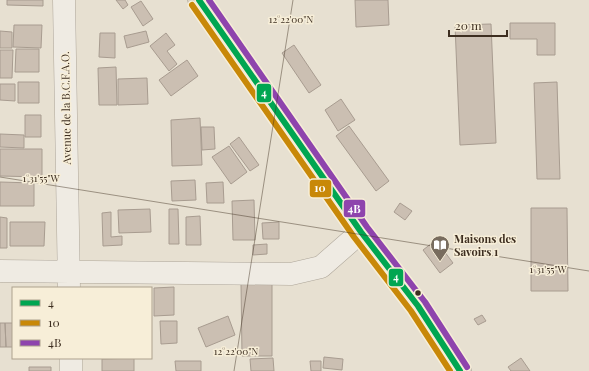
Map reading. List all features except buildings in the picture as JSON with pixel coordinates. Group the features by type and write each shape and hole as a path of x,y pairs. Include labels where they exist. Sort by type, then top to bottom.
{"highway":[{"path":"199,0 361,232 418,306 460,371"}],"street":[{"name":"Avenue de la B.C.F.A.O.","path":"64,0 69,280"},
{"path":"0,271 69,280 291,274 321,267 361,232"},
{"path":"71,359 71,371"}],"transit line":[{"name":"4","path":"199,0 361,232 418,306 460,371"},
{"name":"4B","path":"209,0 367,227 425,302 467,367"},
{"name":"10","path":"192,5 354,237 411,311 450,371"}],"place":[{"name":"Maisons des Savoirs 1","path":"440,262"}]}
